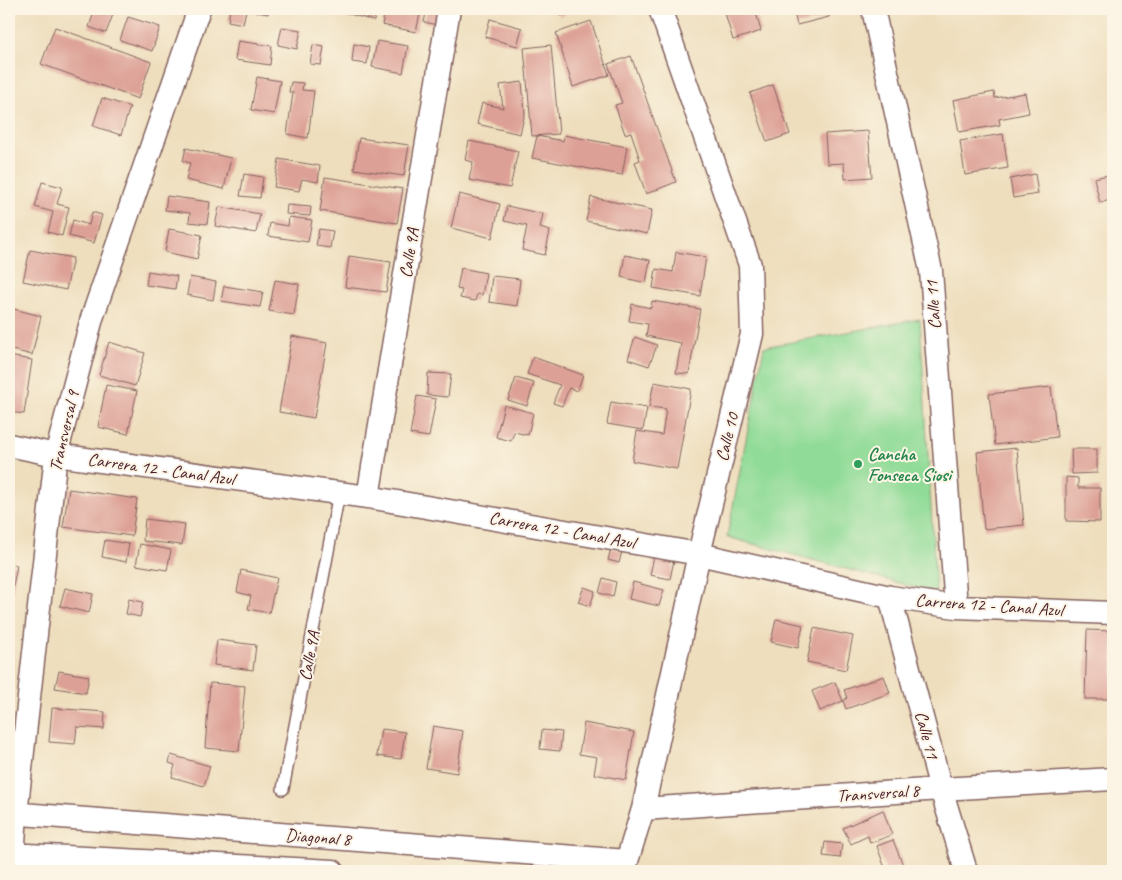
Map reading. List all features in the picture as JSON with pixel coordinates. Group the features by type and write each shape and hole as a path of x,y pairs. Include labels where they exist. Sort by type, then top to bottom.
{"street":[{"name":"Transversal 9","path":"11,860 12,814 56,455 92,318 199,9"},
{"name":"Calle 9A","path":"368,497 450,9"},
{"name":"Calle 10","path":"626,866 643,809 699,554 752,334 750,265 660,9"},
{"name":"Calle 11","path":"874,9 931,271 956,606"},
{"name":"Carrera 12 - Canal Azul","path":"9,445 56,455 368,497 699,554 890,597 956,606 1113,613"},
{"name":"Calle 11","path":"890,597 941,789 966,871"},
{"name":"Transversal 8","path":"643,809 941,789 1113,780"},
{"name":"Diagonal 8","path":"12,814 626,866"},
{"name":"Diagonal 8","path":"11,860 334,871"}],"lane":[{"name":"Calle 9A","path":"284,789 339,493"}],"green space":[{"path":"920,319 936,593 727,537 764,347"}],"building":[{"path":"95,9 115,9 106,33 89,27"},
{"path":"230,9 269,9 268,14 246,10 243,24 228,21"},
{"path":"347,9 377,10 374,21 346,13"},
{"path":"385,9 421,9 416,32 382,25"},
{"path":"427,9 445,9 441,26 424,22"},
{"path":"557,9 577,9 560,16"},
{"path":"740,9 755,9 761,31 733,40 725,13"},
{"path":"793,9 827,9 829,17 797,25"},
{"path":"128,17 160,27 152,51 120,40"},
{"path":"490,19 522,28 517,46 485,37"},
{"path":"591,21 609,75 573,87 556,33"},
{"path":"55,27 151,62 138,99 41,64"},
{"path":"282,27 301,30 297,49 278,45"},
{"path":"238,41 272,46 270,65 235,60"},
{"path":"377,41 408,46 403,73 372,67"},
{"path":"354,44 369,47 367,64 352,62"},
{"path":"313,45 324,47 321,65 310,64"},
{"path":"551,45 559,134 532,136 524,48"},
{"path":"631,56 676,182 646,194 635,162 640,160 631,132 625,134 615,105 622,103 608,64"},
{"path":"257,77 280,81 274,114 251,110"},
{"path":"291,82 303,83 302,90 314,91 308,138 287,134 293,93 289,92"},
{"path":"522,82 525,113 520,134 477,124 482,103 503,108 500,85"},
{"path":"773,85 790,134 767,142 750,93"},
{"path":"994,92 995,98 1025,93 1029,113 999,119 1000,125 959,132 953,100"},
{"path":"102,98 130,107 121,135 93,126"},
{"path":"868,131 872,177 845,179 844,163 827,164 825,134"},
{"path":"1003,134 1008,168 965,175 960,141"},
{"path":"564,135 627,147 622,175 532,158 537,136 563,141"},
{"path":"359,138 409,145 404,176 354,169"},
{"path":"469,141 518,151 510,188 469,180 473,162 465,160"},
{"path":"186,148 231,158 224,189 186,180 190,163 183,161"},
{"path":"279,159 320,166 318,182 302,179 299,191 274,187"},
{"path":"244,174 263,177 260,198 240,196"},
{"path":"1035,174 1038,194 1013,198 1010,179"},
{"path":"1113,174 1113,199 1100,203 1094,178"},
{"path":"325,177 403,189 397,223 320,211"},
{"path":"42,182 62,187 57,204 69,207 62,236 48,232 53,212 35,207"},
{"path":"459,194 500,204 492,238 451,228"},
{"path":"167,196 210,202 207,224 189,222 190,213 165,210"},
{"path":"591,197 652,210 647,234 586,221"},
{"path":"287,205 311,207 310,216 286,214"},
{"path":"507,206 543,214 540,228 550,231 545,255 522,250 527,226 504,221"},
{"path":"219,207 260,214 256,233 215,226"},
{"path":"92,212 102,215 94,243 69,236 73,220 89,225"},
{"path":"9,216 14,218 9,232"},
{"path":"289,217 312,220 308,242 268,236 270,223 288,226"},
{"path":"169,229 202,235 197,259 165,252"},
{"path":"319,229 333,231 330,248 316,246"},
{"path":"30,250 73,258 66,290 23,281"},
{"path":"676,252 706,257 700,296 653,288 656,269 673,272"},
{"path":"625,255 650,260 646,283 621,277"},
{"path":"349,256 391,262 386,292 345,287"},
{"path":"461,268 486,273 482,295 477,294 475,301 460,298 462,290 457,289"},
{"path":"148,271 177,276 175,289 146,285"},
{"path":"492,276 520,279 517,306 489,302"},
{"path":"190,277 216,282 213,300 187,295"},
{"path":"275,280 299,284 294,315 269,311"},
{"path":"224,286 263,292 260,307 221,301"},
{"path":"652,301 700,309 689,374 676,373 681,343 646,336 648,324 629,321 632,304 651,308"},
{"path":"14,309 41,316 32,355 9,349 9,333"},
{"path":"292,336 327,343 314,418 279,412"},
{"path":"635,337 657,345 649,366 628,359"},
{"path":"109,342 145,353 135,386 99,375"},
{"path":"9,356 32,360 24,414 9,412"},
{"path":"533,357 583,375 577,391 569,388 562,406 553,403 560,385 527,374"},
{"path":"428,373 451,374 448,397 427,395"},
{"path":"516,378 534,383 527,406 508,400"},
{"path":"654,382 691,389 677,469 632,461 637,431 662,435 666,409 649,407"},
{"path":"106,385 137,391 128,434 98,427"},
{"path":"1051,387 1057,437 995,445 989,394"},
{"path":"417,396 436,399 429,437 410,434"},
{"path":"611,402 647,408 643,430 607,424"},
{"path":"504,405 533,413 528,435 514,432 511,441 496,437"},
{"path":"1017,448 1024,525 984,529 977,452"},
{"path":"1071,449 1097,449 1097,473 1072,474"},
{"path":"1066,477 1078,478 1078,488 1100,488 1100,522 1066,521"},
{"path":"69,489 137,499 132,536 63,527"},
{"path":"145,519 185,524 182,545 143,541"},
{"path":"105,540 129,544 126,562 102,557"},
{"path":"140,544 171,550 167,570 136,565"},
{"path":"611,548 622,551 619,563 608,560"},
{"path":"654,556 674,560 670,579 650,575"},
{"path":"9,564 17,565 10,603 9,603"},
{"path":"241,570 277,578 269,613 248,609 251,596 237,592"},
{"path":"603,578 616,582 613,597 599,593"},
{"path":"633,582 664,590 659,606 629,599"},
{"path":"584,587 595,591 590,606 578,602"},
{"path":"65,588 93,594 89,613 60,606"},
{"path":"129,599 143,602 140,617 126,614"},
{"path":"776,619 803,625 798,648 771,642"},
{"path":"814,628 853,636 846,670 807,662"},
{"path":"1087,630 1113,631 1113,699 1085,699"},
{"path":"217,640 256,645 253,670 214,665"},
{"path":"59,671 89,676 86,693 55,688"},
{"path":"884,676 890,693 846,709 843,701 847,698 844,690"},
{"path":"835,682 843,701 820,711 812,691"},
{"path":"210,683 245,686 239,751 205,748"},
{"path":"52,708 105,712 104,729 77,727 75,744 49,742"},
{"path":"584,723 634,732 626,780 594,774 597,757 579,754"},
{"path":"433,726 463,731 457,773 426,768"},
{"path":"381,729 405,732 401,759 377,756"},
{"path":"542,730 562,732 560,751 540,749"},
{"path":"171,755 210,766 204,786 172,777 175,765 169,763"},
{"path":"883,810 892,835 870,843 868,836 851,844 843,828"},
{"path":"893,840 903,865 886,871 877,846"},
{"path":"825,842 842,844 840,858 823,856"}],"place":[{"name":"Cancha Fonseca Siosi","path":"858,464"}]}
